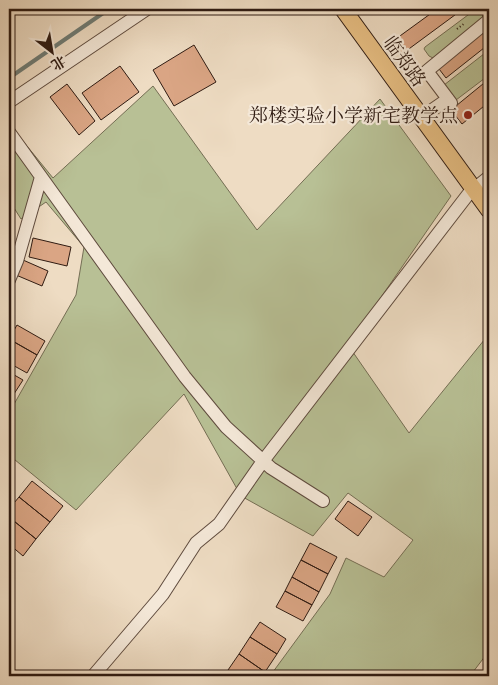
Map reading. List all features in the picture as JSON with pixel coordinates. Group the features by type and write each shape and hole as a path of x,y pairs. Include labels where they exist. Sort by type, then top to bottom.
{"main road":[{"name":"临郑路","path":"343,9 489,210"}],"street":[{"path":"9,102 147,9"},
{"path":"484,9 489,16"},
{"path":"422,117 449,101 427,71 489,20"},
{"path":"9,132 185,377 226,427 271,468 322,501"},
{"path":"9,280 17,261 41,177"},
{"path":"93,676 163,594 196,543 219,524 263,461 474,189 489,177"}],"green space":[{"path":"476,9 484,17 435,59 429,56 424,49 425,47"},
{"path":"489,50 489,75 456,100 444,85"},
{"path":"153,86 257,230 380,99 451,196 348,345 409,433 489,334 489,651 473,672 477,676 270,676 330,594 346,558 384,577 413,540 348,493 313,536 241,496 184,394 76,510 9,455 9,413 76,295 84,247 46,202 21,219 9,200 9,124 53,178"}],"building":[{"path":"437,9 463,9 402,54 393,41"},
{"path":"484,26 489,32 489,44 446,78 436,65"},
{"path":"194,45 216,82 174,106 153,70"},
{"path":"120,66 139,92 101,120 82,93"},
{"path":"489,79 489,102 462,124 451,110"},
{"path":"67,84 95,121 79,135 50,97"},
{"path":"33,238 71,247 67,266 29,257"},
{"path":"23,260 48,271 42,286 16,275"},
{"path":"17,325 45,341 37,355 9,339"},
{"path":"9,339 37,355 27,373 9,363"},
{"path":"9,372 23,380 12,397 9,395"},
{"path":"32,481 63,506 50,522 19,497"},
{"path":"19,497 50,522 36,539 9,517 9,509"},
{"path":"348,501 372,517 358,536 335,519"},
{"path":"9,517 36,539 23,556 9,544"},
{"path":"310,543 337,557 328,574 301,560"},
{"path":"301,560 328,574 319,592 292,577"},
{"path":"292,577 319,592 312,605 285,591"},
{"path":"285,591 312,605 303,621 276,607"},
{"path":"260,622 286,639 277,654 250,637"},
{"path":"250,637 277,654 265,672 239,654"},
{"path":"239,654 265,672 263,676 238,676 228,670"}],"waterway":[{"path":"9,78 109,9"}],"place":[{"name":"郑楼实验小学新宅教学点","path":"468,115"}]}
